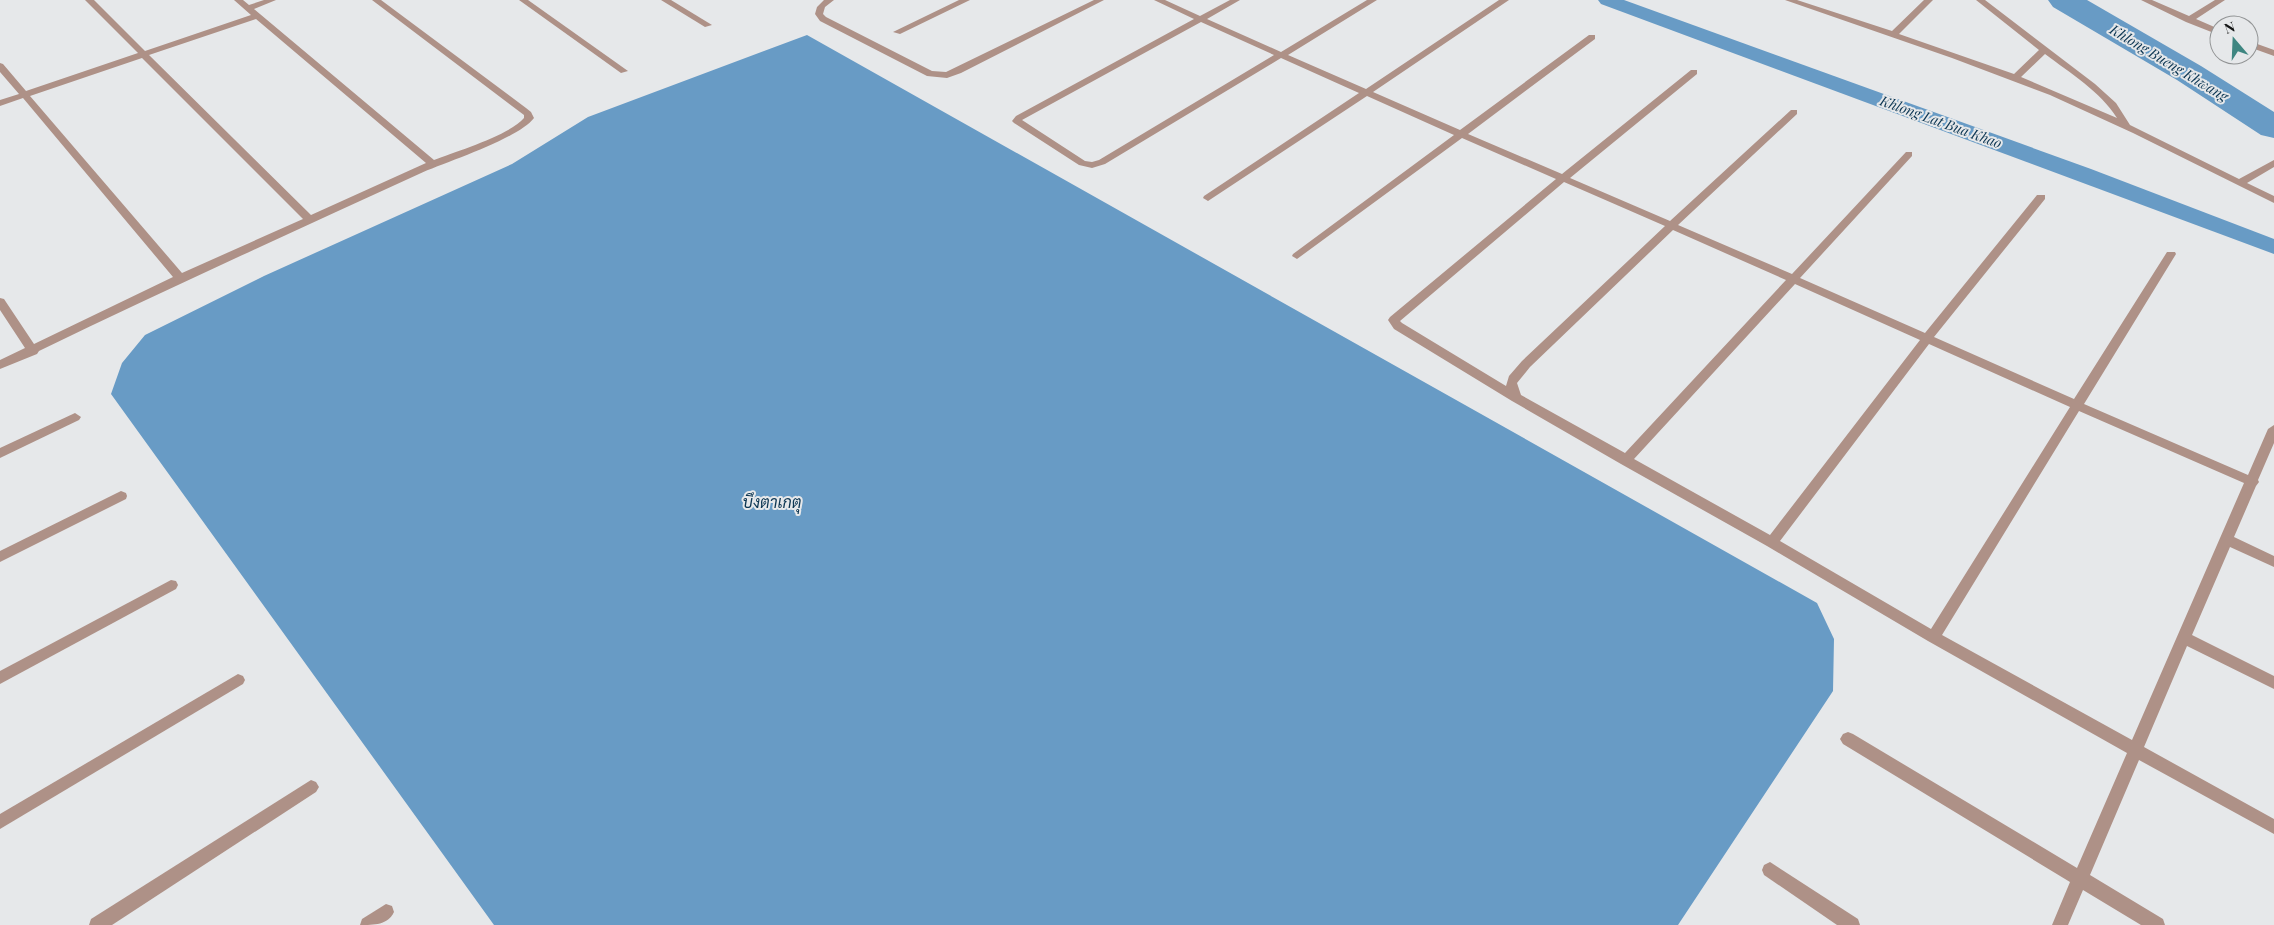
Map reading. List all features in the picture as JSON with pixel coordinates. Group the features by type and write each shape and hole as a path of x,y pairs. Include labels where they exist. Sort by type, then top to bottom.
{"street":[{"path":"89,0 310,220"},
{"path":"238,0 432,164"},
{"path":"248,8 272,0"},
{"path":"0,365 180,278 432,164 509,133 524,124 528,114 376,0"},
{"path":"522,0 624,71"},
{"path":"665,0 708,25"},
{"path":"896,32 966,0"},
{"path":"823,1 819,14 823,19 930,74 939,76 958,71 1100,0"},
{"path":"1158,0 1365,93 1792,279 2077,407 2253,482"},
{"path":"1236,0 1019,118 1017,121 1082,163 1092,165 1117,154 1373,0"},
{"path":"1208,198 1505,0"},
{"path":"1789,0 2015,78 2127,127 2274,200"},
{"path":"1893,35 1929,0"},
{"path":"1980,0 2092,86 2113,105 2127,127"},
{"path":"2145,0 2209,28"},
{"path":"2189,20 2221,0"},
{"path":"0,103 257,16"},
{"path":"1297,256 1592,37"},
{"path":"2259,48 2274,53"},
{"path":"2015,78 2045,50"},
{"path":"0,66 180,278"},
{"path":"1694,72 1563,178 1394,320 1398,326 1516,398 1625,461 1772,542 1933,637 2135,751 2274,827"},
{"path":"1516,398 1510,388 1512,379 1670,226 1794,112"},
{"path":"1625,461 1909,154"},
{"path":"2239,183 2274,163"},
{"path":"1772,542 1927,339 2041,197"},
{"path":"1933,637 2171,254"},
{"path":"0,302 33,350"},
{"path":"0,453 75,417"},
{"path":"2060,925 2227,540 2253,482 2269,458 2274,429"},
{"path":"0,557 121,496"},
{"path":"2227,540 2274,562"},
{"path":"0,678 171,585"},
{"path":"2184,638 2274,683"},
{"path":"0,822 238,680"},
{"path":"1848,739 2157,925"},
{"path":"97,925 311,787"},
{"path":"1770,870 1852,925"},
{"path":"368,925 386,912"}],"water":[{"name":"บึงตาเกตุ","path":"807,35 1817,603 1834,639 1833,691 1678,925 494,925 111,394 122,363 145,335 264,276 512,164 588,117"}],"waterway":[{"name":"Khlong Lat Bua Khao","path":"1607,0 2083,174 2274,247"},
{"name":"Khlong Bueng Khwang","path":"2064,0 2189,73 2274,127"}]}
